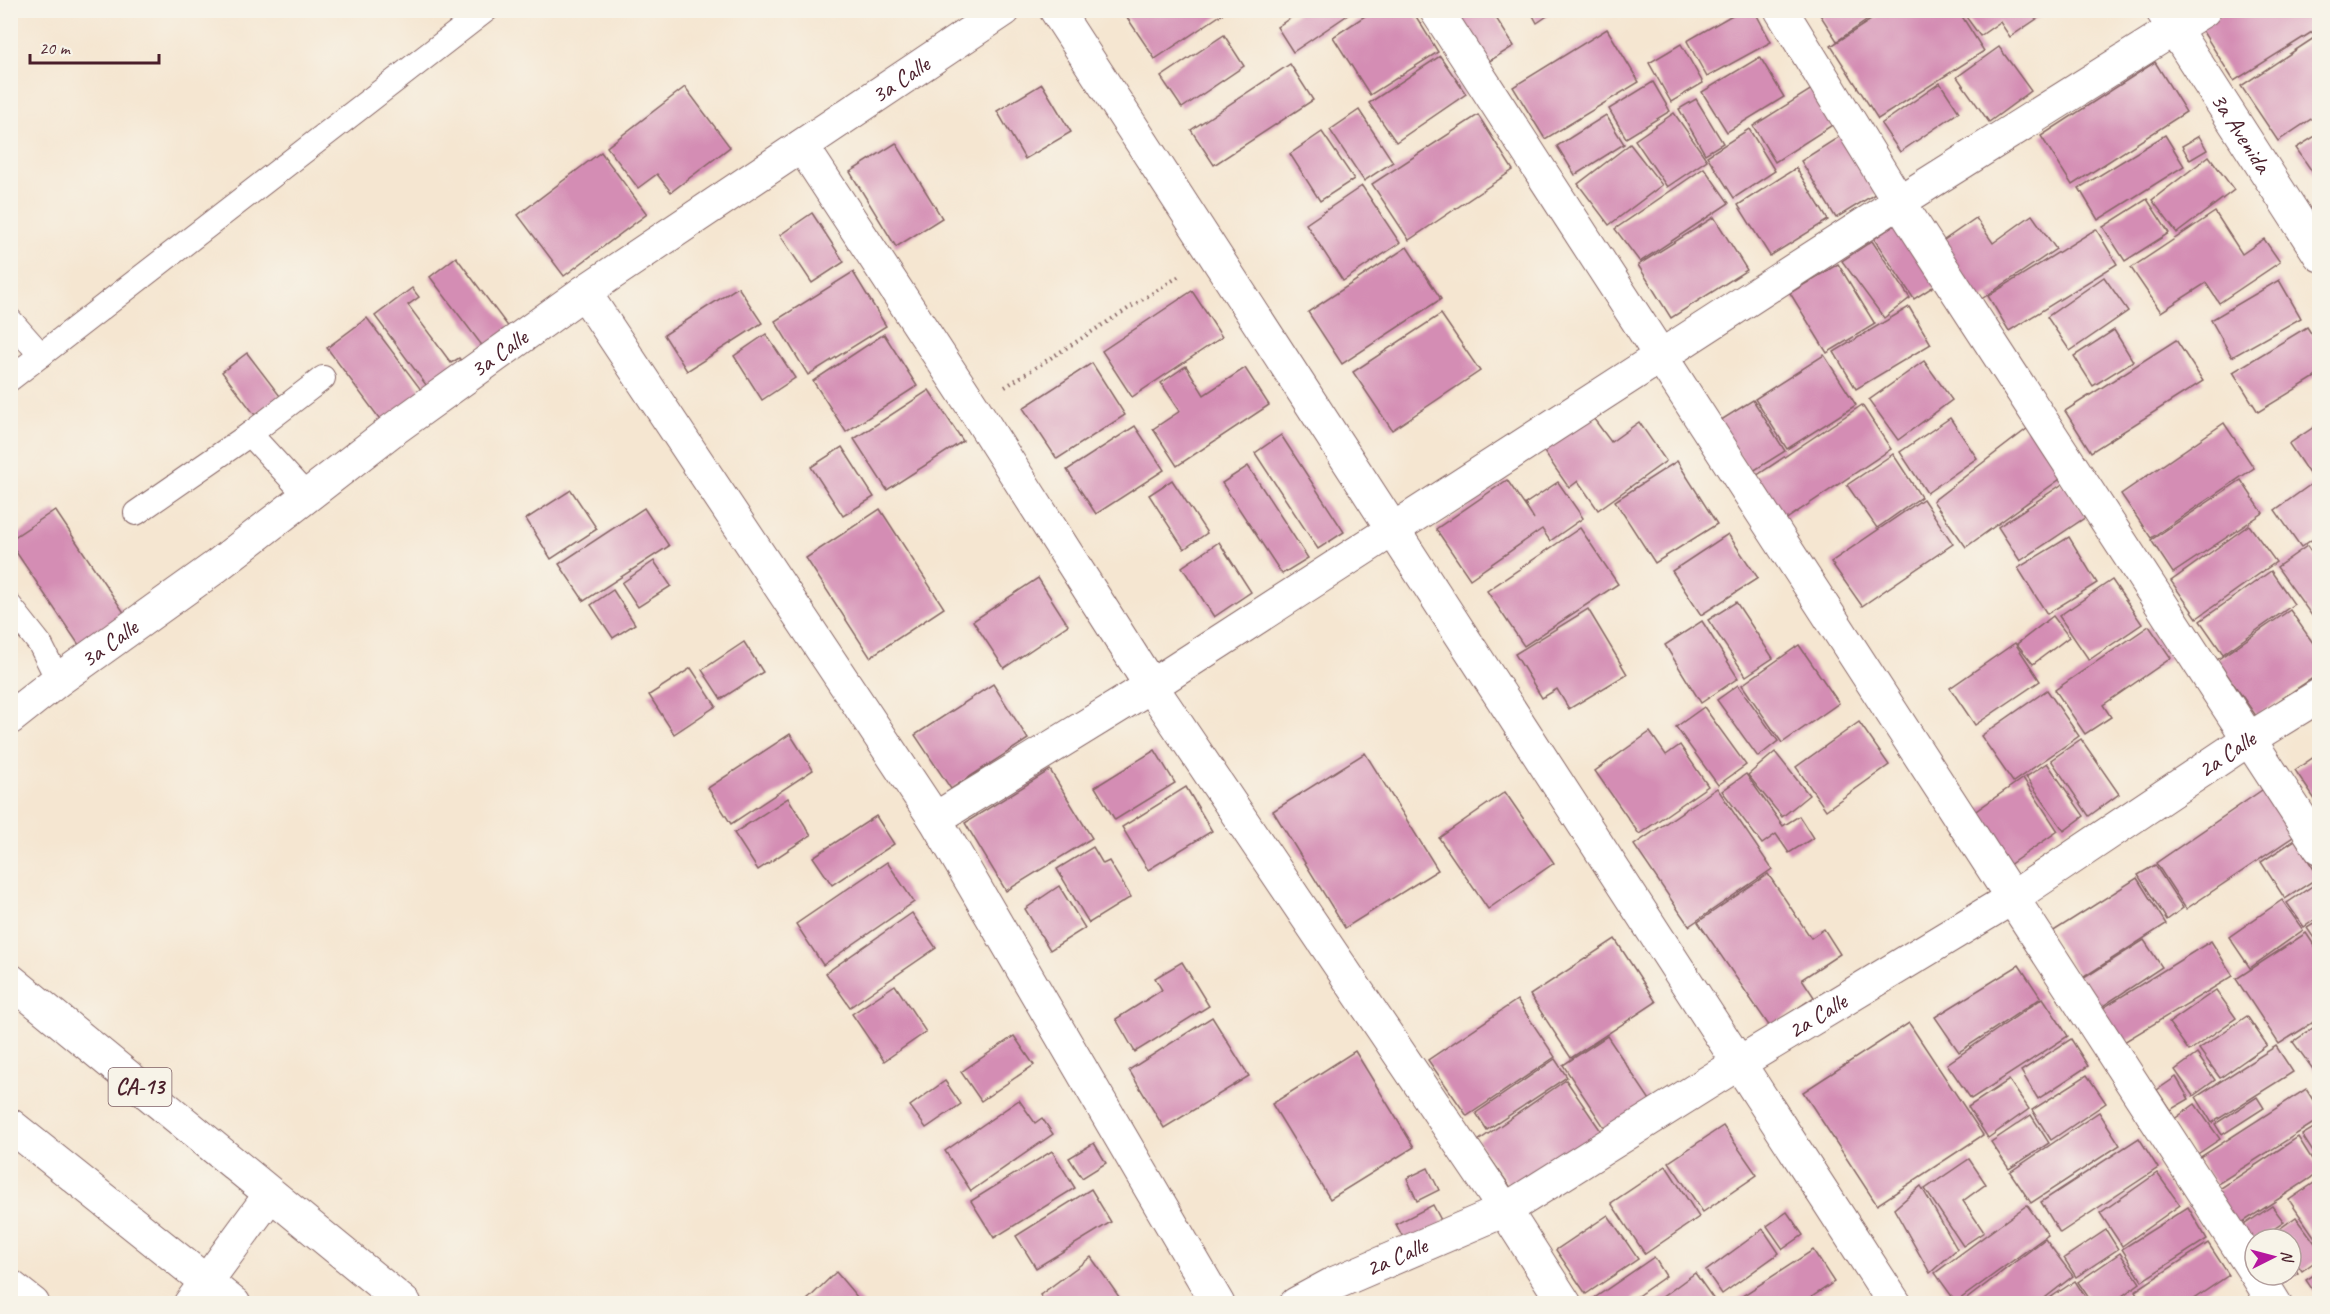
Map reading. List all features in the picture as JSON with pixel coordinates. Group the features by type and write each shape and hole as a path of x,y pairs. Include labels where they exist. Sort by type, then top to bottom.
{"main road":[{"name":"3a Calle","path":"10,717 214,568 306,495 584,292 1004,10"},
{"path":"1056,10 1895,1304"},
{"path":"1436,10 2243,1254"},
{"path":"1781,10 1899,202 2319,848"},
{"path":"935,819 1150,686 1660,357 1899,202 2168,20 2204,10"},
{"name":"3a Avenida","path":"2168,20 2319,255"},
{"path":"802,146 973,406 1150,686 1505,1210 1565,1304"},
{"path":"584,292 935,819 1218,1304"},
{"name":"2a Calle","path":"1296,1304 1333,1284 1505,1210 1739,1063 2012,898 2249,739 2319,695"},
{"name":"CA-13","path":"10,980 405,1304"},
{"path":"10,1125 198,1293 234,1304"},
{"path":"198,1293 270,1194"},
{"path":"10,1286 33,1304"},
{"path":"2264,1287 2275,1304"}],"lane":[{"path":"10,379 486,10"},
{"path":"10,320 41,355"},
{"path":"136,513 250,434 323,378"},
{"path":"250,434 306,495"},
{"path":"10,606 40,644 58,680"}],"path":[{"path":"973,406 1214,254"}],"building":[{"path":"1122,10 1228,10 1155,59"},
{"path":"1302,10 1355,10 1293,52 1277,27"},
{"path":"1374,10 1412,10 1438,52 1370,95 1333,37"},
{"path":"1455,10 1491,10 1514,46 1488,62"},
{"path":"1530,10 1556,10 1537,23"},
{"path":"1741,10 1754,10 1771,42 1707,77 1687,41"},
{"path":"1817,10 1882,10 1837,41"},
{"path":"1886,10 1958,10 1984,51 1878,119 1831,46"},
{"path":"1968,10 2050,10 2010,37 2000,22 1980,36 1964,14"},
{"path":"2226,10 2320,10 2320,27 2234,81 2200,27"},
{"path":"1607,29 1639,82 1545,139 1513,87"},
{"path":"2320,34 2320,113 2278,141 2241,86"},
{"path":"1224,35 1244,66 1182,108 1161,77"},
{"path":"1681,44 1703,83 1671,102 1649,63"},
{"path":"1999,47 2031,91 1989,122 1957,77"},
{"path":"1440,56 1466,94 1396,142 1369,103"},
{"path":"1760,57 1784,97 1727,132 1702,92"},
{"path":"2155,62 2186,112 2072,185 2041,136"},
{"path":"1290,64 1313,100 1214,165 1191,130"},
{"path":"1653,82 1670,111 1626,138 1609,109"},
{"path":"1940,83 1959,112 1900,152 1881,124"},
{"path":"1042,84 1071,132 1025,159 997,111"},
{"path":"685,87 730,147 671,192 657,174 638,188 607,147"},
{"path":"1815,87 1837,122 1775,162 1753,126"},
{"path":"1696,99 1723,143 1705,154 1679,109"},
{"path":"1359,110 1393,162 1364,181 1330,130"},
{"path":"1674,113 1707,160 1667,187 1635,140"},
{"path":"1478,115 1513,170 1409,240 1372,184"},
{"path":"1606,115 1624,144 1575,175 1557,146"},
{"path":"1749,129 1775,171 1734,198 1707,156"},
{"path":"1322,132 1354,179 1320,201 1290,154"},
{"path":"1845,133 1880,191 1836,218 1801,161"},
{"path":"2320,133 2320,183 2296,148"},
{"path":"2165,135 2184,166 2098,220 2079,188"},
{"path":"2199,136 2207,150 2190,160 2182,146"},
{"path":"896,143 942,218 896,247 850,172"},
{"path":"1630,144 1662,185 1609,225 1578,184"},
{"path":"601,152 647,214 564,276 518,215"},
{"path":"2209,156 2234,190 2177,233 2152,200"},
{"path":"1704,168 1729,203 1640,262 1615,229"},
{"path":"1796,168 1828,220 1770,256 1738,205"},
{"path":"1362,186 1400,243 1343,281 1306,224"},
{"path":"2147,199 2169,233 2125,261 2103,227"},
{"path":"2215,212 2242,254 2264,239 2280,262 2219,303 2206,283 2161,312 2131,268"},
{"path":"812,213 844,262 812,283 780,235"},
{"path":"2032,215 2056,249 1980,300 1940,243 1976,218 1993,243"},
{"path":"1714,217 1747,270 1671,318 1638,265"},
{"path":"1902,220 1942,281 1914,299 1874,239"},
{"path":"2096,229 2117,264 2009,331 1988,296"},
{"path":"1872,241 1910,298 1884,318 1842,261"},
{"path":"1407,247 1441,299 1342,364 1308,312"},
{"path":"456,257 513,333 487,352 430,277"},
{"path":"1838,264 1875,324 1827,353 1790,293"},
{"path":"853,272 886,326 808,375 775,321"},
{"path":"2104,277 2128,311 2070,351 2047,317"},
{"path":"2279,280 2301,318 2232,357 2211,320"},
{"path":"738,287 762,323 687,371 664,335"},
{"path":"412,288 419,297 408,305 451,363 459,358 466,367 432,393 375,316"},
{"path":"1192,291 1222,337 1132,397 1102,351"},
{"path":"1909,307 1931,344 1856,389 1834,352"},
{"path":"1441,314 1480,371 1392,430 1353,372"},
{"path":"367,318 422,391 382,422 327,348"},
{"path":"2307,327 2320,347 2320,374 2258,412 2233,372"},
{"path":"2114,330 2133,361 2093,386 2074,356"},
{"path":"766,334 795,378 762,400 734,356"},
{"path":"884,334 917,386 846,432 813,381"},
{"path":"2176,340 2203,381 2091,452 2065,411"},
{"path":"247,353 280,396 255,415 222,372"},
{"path":"1824,355 1856,405 1787,449 1755,399"},
{"path":"1924,361 1952,400 1898,440 1869,400"},
{"path":"1092,363 1125,415 1057,459 1023,408"},
{"path":"1186,366 1204,395 1245,368 1269,405 1177,466 1153,429 1180,411 1161,383"},
{"path":"929,390 963,441 887,490 854,439"},
{"path":"1753,400 1785,451 1750,473 1718,422"},
{"path":"1862,405 1891,449 1782,522 1753,478"},
{"path":"1591,415 1611,442 1639,422 1666,461 1598,510 1578,481 1569,488 1542,449"},
{"path":"1950,418 1977,458 1927,493 1900,452"},
{"path":"2224,423 2254,468 2151,538 2121,494"},
{"path":"2320,423 2320,490 2289,444"},
{"path":"2032,425 2067,474 1966,547 1933,501"},
{"path":"1135,426 1164,470 1096,514 1067,470"},
{"path":"1281,435 1344,532 1318,549 1255,453"},
{"path":"842,447 874,497 843,516 811,467"},
{"path":"1893,454 1921,497 1877,528 1847,485"},
{"path":"1677,461 1717,524 1655,563 1615,501"},
{"path":"1248,466 1308,558 1282,574 1222,483"},
{"path":"1172,480 1207,533 1184,549 1149,495"},
{"path":"1507,480 1534,519 1525,504 1558,482 1583,518 1550,541 1542,529 1470,579 1436,529"},
{"path":"2241,480 2263,513 2173,573 2151,540"},
{"path":"2064,483 2086,517 2020,561 1998,527"},
{"path":"2310,485 2320,498 2320,534 2301,547 2275,510"},
{"path":"571,490 597,529 551,559 526,519"},
{"path":"1923,499 1953,544 1862,606 1831,562"},
{"path":"644,508 669,546 584,601 559,564"},
{"path":"880,509 944,608 870,657 806,558"},
{"path":"55,510 125,614 79,645 10,543 10,540"},
{"path":"2249,525 2276,562 2197,618 2171,581"},
{"path":"1580,528 1618,584 1524,646 1487,591"},
{"path":"1728,534 1758,578 1701,615 1672,571"},
{"path":"2069,537 2097,583 2047,614 2018,568"},
{"path":"1219,542 1251,592 1214,617 1182,567"},
{"path":"2307,546 2320,565 2320,627 2277,567"},
{"path":"654,561 671,586 638,607 622,583"},
{"path":"2271,571 2294,604 2223,654 2200,621"},
{"path":"1038,578 1068,625 1004,668 973,621"},
{"path":"2112,580 2142,624 2089,660 2059,616"},
{"path":"613,590 635,624 613,638 591,605"},
{"path":"1736,602 1773,658 1746,676 1708,620"},
{"path":"1588,609 1627,674 1569,709 1557,689 1542,698 1515,654"},
{"path":"2290,610 2320,653 2320,673 2256,716 2217,660"},
{"path":"2053,616 2069,637 2033,664 2017,644"},
{"path":"1702,621 1738,678 1701,703 1665,645"},
{"path":"2149,626 2171,658 2103,705 2111,717 2085,734 2055,690"},
{"path":"744,642 763,672 721,699 702,670"},
{"path":"2015,643 2040,681 1975,725 1950,688"},
{"path":"1799,645 1839,703 1782,743 1742,685"},
{"path":"691,668 716,706 674,734 649,695"},
{"path":"993,684 1028,739 951,789 915,735"},
{"path":"1738,685 1778,741 1758,757 1717,700"},
{"path":"2047,690 2079,736 2013,782 1981,736"},
{"path":"1704,707 1746,765 1718,785 1676,727"},
{"path":"1859,722 1889,765 1826,810 1796,767"},
{"path":"1650,732 1666,755 1680,745 1708,786 1639,834 1595,771"},
{"path":"790,734 813,770 731,824 708,788"},
{"path":"2081,739 2119,794 2089,816 2051,760"},
{"path":"1155,750 1175,783 1115,820 1095,787"},
{"path":"1775,752 1809,795 1782,817 1748,775"},
{"path":"1365,753 1438,870 1345,928 1273,811"},
{"path":"2320,753 2320,807 2295,770"},
{"path":"2047,763 2084,816 2064,831 2026,777"},
{"path":"1050,770 1092,838 1006,891 965,823"},
{"path":"1746,774 1783,826 1799,816 1813,838 1789,853 1776,834 1762,844 1722,791"},
{"path":"2023,778 2058,831 2009,865 1973,813"},
{"path":"1186,787 1212,831 1148,870 1122,827"},
{"path":"1717,788 1772,869 1689,926 1634,845"},
{"path":"2265,788 2296,835 2186,909 2156,863"},
{"path":"1505,792 1554,863 1488,909 1439,838"},
{"path":"788,798 811,835 758,870 734,833"},
{"path":"876,816 894,844 832,885 813,857"},
{"path":"2295,840 2319,877 2285,899 2261,862"},
{"path":"1093,847 1103,864 1109,861 1131,897 1089,923 1057,869"},
{"path":"887,862 914,902 823,965 796,924"},
{"path":"2155,865 2183,908 2167,920 2138,875"},
{"path":"1768,874 1811,938 1824,929 1840,954 1802,979 1814,997 1770,1027 1698,922"},
{"path":"2137,878 2166,924 2081,979 2052,932"},
{"path":"2320,881 2320,916 2304,927 2287,903"},
{"path":"1059,886 1085,928 1050,950 1025,909"},
{"path":"2282,900 2303,930 2250,968 2229,937"},
{"path":"912,913 936,948 850,1007 826,973"},
{"path":"2320,920 2320,947 2307,928"},
{"path":"2306,933 2320,954 2320,1018 2279,1044 2236,979"},
{"path":"1615,939 1656,1002 1571,1058 1530,995"},
{"path":"2144,940 2162,967 2100,1008 2081,980"},
{"path":"2211,941 2233,976 2119,1045 2098,1011"},
{"path":"1182,962 1209,1006 1135,1052 1116,1019 1162,990 1155,978"},
{"path":"2019,965 2041,998 1959,1052 1935,1017"},
{"path":"895,985 926,1032 884,1061 852,1014"},
{"path":"2216,990 2236,1018 2189,1051 2169,1023"},
{"path":"2043,998 2068,1036 1971,1099 1947,1064"},
{"path":"1517,1000 1555,1057 1467,1116 1428,1060"},
{"path":"2247,1016 2267,1045 2220,1078 2199,1049"},
{"path":"1212,1017 1249,1076 1164,1128 1129,1070"},
{"path":"1909,1023 1983,1135 1877,1205 1803,1092"},
{"path":"2320,1023 2320,1069 2315,1072 2293,1042"},
{"path":"1014,1036 1034,1065 981,1101 961,1072"},
{"path":"1607,1036 1652,1103 1608,1133 1563,1065"},
{"path":"2071,1039 2088,1066 2038,1099 2021,1071"},
{"path":"2276,1046 2293,1072 2212,1123 2196,1097"},
{"path":"1355,1051 1414,1147 1330,1199 1272,1104"},
{"path":"2197,1054 2215,1080 2193,1096 2175,1070"},
{"path":"1555,1059 1567,1077 1487,1130 1476,1113"},
{"path":"2087,1075 2106,1103 2051,1140 2032,1110"},
{"path":"2176,1077 2189,1099 2170,1110 2157,1090"},
{"path":"1566,1080 1603,1134 1516,1195 1478,1141"},
{"path":"2009,1080 2029,1109 1988,1138 1968,1107"},
{"path":"945,1081 961,1104 926,1128 910,1106"},
{"path":"2306,1089 2320,1111 2320,1119 2216,1185 2199,1158"},
{"path":"2257,1097 2264,1108 2222,1135 2215,1124"},
{"path":"1019,1100 1035,1123 1042,1118 1053,1134 971,1191 945,1151"},
{"path":"2195,1104 2220,1139 2196,1155 2173,1120"},
{"path":"2099,1112 2120,1145 2031,1203 2010,1172"},
{"path":"2031,1115 2049,1143 2009,1169 1991,1142"},
{"path":"2320,1124 2320,1163 2302,1135"},
{"path":"1723,1126 1757,1175 1703,1212 1669,1162"},
{"path":"2298,1137 2320,1172 2237,1226 2215,1192"},
{"path":"2139,1138 2158,1168 2060,1233 2041,1202"},
{"path":"1094,1143 1106,1163 1082,1178 1069,1158"},
{"path":"1052,1151 1075,1188 994,1238 971,1201"},
{"path":"1969,1159 1986,1184 1963,1201 1984,1232 1963,1246 1925,1189"},
{"path":"1666,1166 1699,1217 1645,1254 1611,1203"},
{"path":"1428,1168 1439,1190 1417,1201 1407,1178"},
{"path":"2157,1173 2180,1205 2122,1246 2100,1213"},
{"path":"2320,1179 2320,1245 2289,1200"},
{"path":"1921,1186 1957,1249 1930,1273 1894,1209"},
{"path":"1091,1189 1111,1222 1036,1268 1016,1236"},
{"path":"1433,1205 1443,1224 1406,1243 1396,1224"},
{"path":"2027,1205 2048,1235 1956,1302 1935,1273"},
{"path":"2272,1206 2284,1222 2277,1227 2243,1227 2243,1236 2238,1229"},
{"path":"2188,1207 2207,1239 2142,1281 2122,1249"},
{"path":"1787,1212 1803,1235 1783,1249 1767,1226"},
{"path":"1608,1215 1638,1259 1586,1294 1556,1250"},
{"path":"2296,1217 2320,1250 2320,1258 2303,1270 2303,1227 2282,1227"},
{"path":"1763,1229 1779,1253 1722,1294 1706,1271"},
{"path":"2106,1230 2118,1249 2076,1277 2064,1258"},
{"path":"2045,1239 2073,1276 2037,1304 1960,1304"},
{"path":"2208,1243 2229,1275 2186,1304 2143,1304 2135,1291"},
{"path":"1813,1250 1834,1282 1801,1304 1730,1304"},
{"path":"2120,1253 2140,1283 2111,1304 2093,1304 2078,1282"},
{"path":"1091,1257 1124,1304 1046,1304 1040,1295"},
{"path":"1654,1257 1666,1276 1626,1304 1596,1304 1593,1299"},
{"path":"2320,1271 2320,1301 2306,1280"},
{"path":"836,1272 863,1304 803,1304"},
{"path":"1695,1273 1717,1304 1653,1304"},
{"path":"2075,1281 2090,1304 2050,1304 2047,1300"}]}
